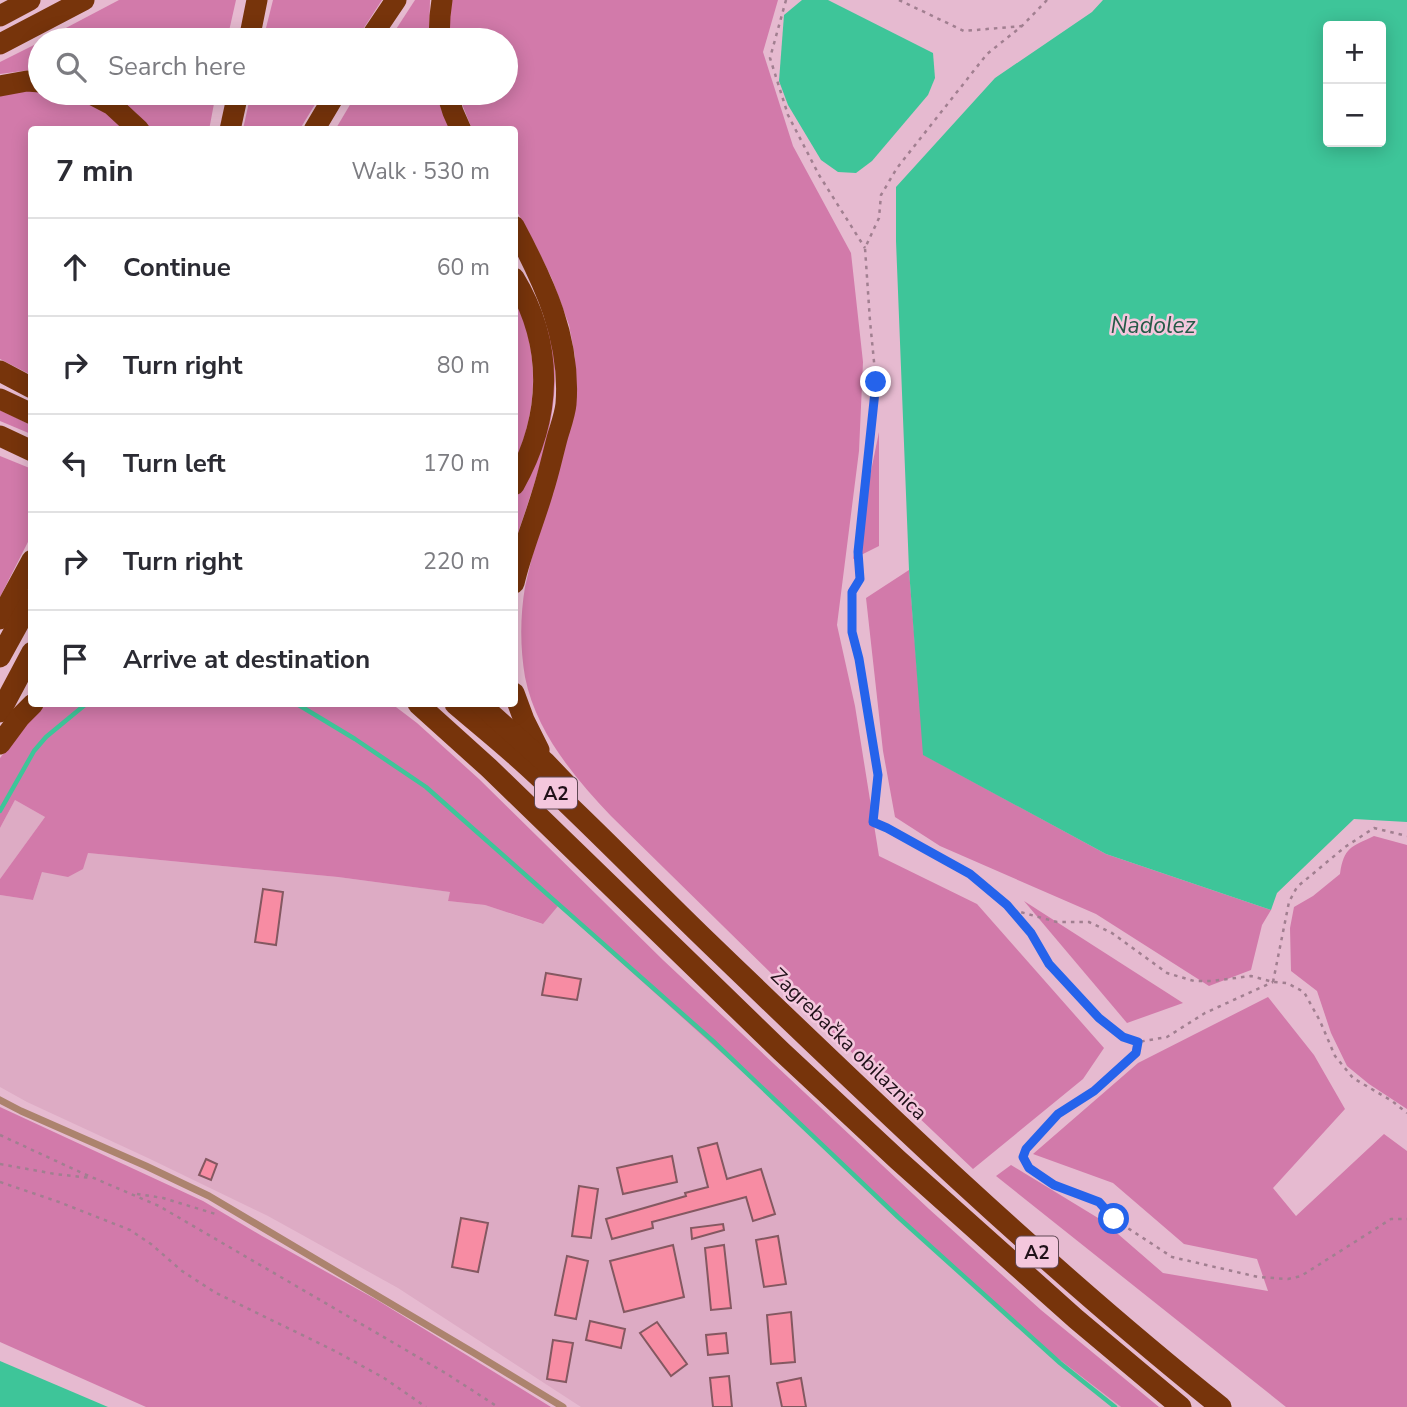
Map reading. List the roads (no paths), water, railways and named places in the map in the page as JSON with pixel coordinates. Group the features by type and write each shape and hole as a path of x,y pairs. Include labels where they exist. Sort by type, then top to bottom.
{"highway":[{"path":"0,16 30,0"},
{"path":"31,28 84,0"},
{"path":"251,28 257,0"},
{"path":"377,28 396,0"},
{"path":"440,28 442,0"},
{"path":"0,44 28,29"},
{"path":"0,86 28,81"},
{"path":"111,105 135,126"},
{"path":"218,126 232,105"},
{"path":"231,126 235,105"},
{"path":"316,126 329,105"},
{"path":"451,105 459,126"},
{"path":"518,234 541,278 557,319 565,372 566,405 544,489 518,566"},
{"path":"518,287 541,344 544,371 544,396 533,446 518,477"},
{"path":"0,370 28,388"},
{"path":"0,380 28,389"},
{"path":"0,399 28,412"},
{"path":"0,436 28,450"},
{"path":"0,444 28,450"},
{"path":"0,608 24,594"},
{"path":"0,619 24,594"},
{"path":"0,657 24,594"},
{"path":"0,712 28,660"},
{"path":"518,704 545,762"},
{"path":"0,744 30,707"},
{"path":"404,707 566,842"},
{"name":"A2","path":"421,707 489,768 781,1051 898,1160 1076,1319 1181,1407"},
{"name":"Zagrebačka obilaznica","path":"459,707 539,776 878,1106 991,1210 1136,1337 1222,1407"},
{"path":"483,707 545,762 636,859 652,888"}],"lane":[{"path":"0,1100 209,1196 563,1407"}],"water":[{"path":"802,0 828,0 933,53 935,78 928,95 872,161 856,173 838,172 821,160 788,105 779,81 784,15"},
{"name":"Nadolez","path":"1103,0 1407,0 1407,822 1354,819 1277,893 1271,910 1106,854 923,755 909,570 896,187 995,78 1092,12"},
{"path":"0,1361 108,1407 0,1407"}],"waterway":[{"path":"0,811 34,751 46,737 82,707"},
{"path":"302,707 426,787 713,1041 898,1217 1060,1363 1115,1407"}]}
